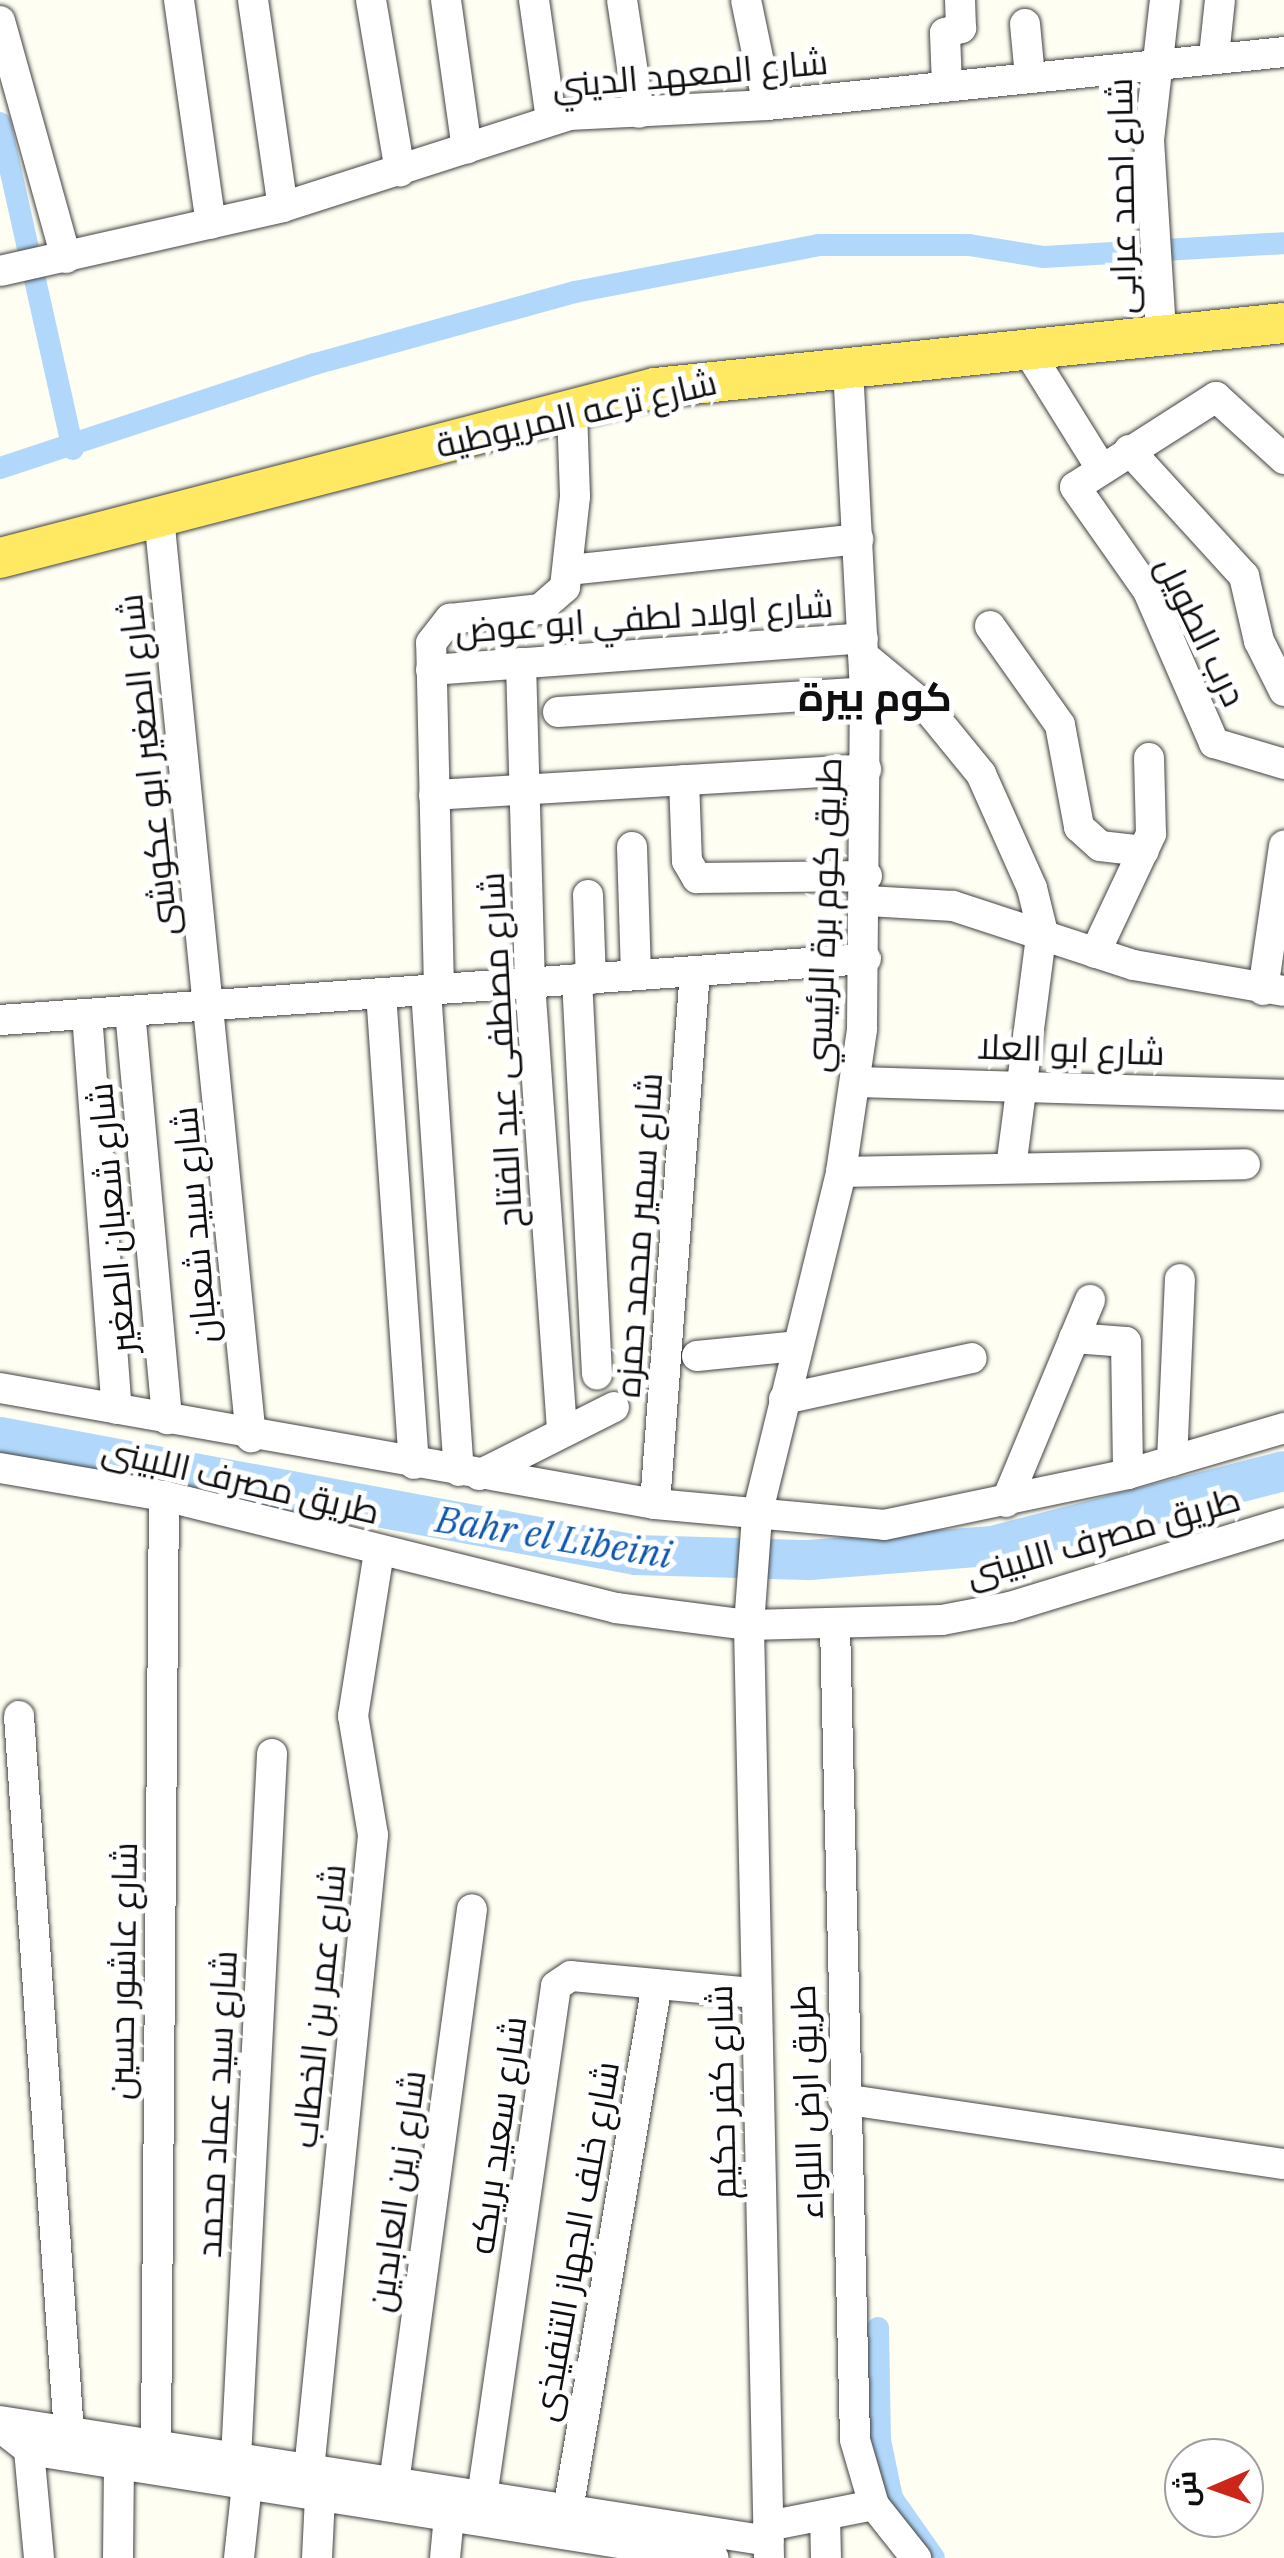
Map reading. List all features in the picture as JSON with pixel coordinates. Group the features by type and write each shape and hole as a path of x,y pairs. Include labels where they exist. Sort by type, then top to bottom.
{"main road":[{"name":"شارع ترعه المريوطية","path":"0,558 669,386 1025,346 1160,313 1284,323"}],"street":[{"path":"179,0 211,224"},
{"path":"253,0 283,207"},
{"path":"371,0 400,172"},
{"path":"446,0 466,149"},
{"path":"534,0 551,119"},
{"path":"622,0 639,113"},
{"path":"746,0 768,105"},
{"path":"947,86 945,33 961,28 960,0"},
{"name":"شارع احمد عرابى","path":"1160,313 1149,140 1150,97 1165,0"},
{"path":"1214,56 1220,0"},
{"path":"0,22 66,258"},
{"path":"1025,24 1030,77"},
{"name":"شارع المعهد الديني","path":"0,270 283,207 400,172 551,119 768,105 1214,56 1284,52"},
{"path":"1025,346 1101,468 1216,397 1284,459"},
{"name":"طريق كوم برة الرئيسي","path":"757,1514 841,1172 856,1082 866,959 865,692 848,366"},
{"path":"572,408 569,570 554,603 435,629 431,670 433,990 469,1473 614,1407"},
{"path":"1129,450 1244,576 1259,641 1284,691"},
{"name":"درب الطويل","path":"1101,468 1075,492 1148,591 1214,743 1284,764"},
{"name":"شارع الصغير ابو عكوشى","path":"159,517 210,1005"},
{"path":"569,570 858,539"},
{"path":"990,626 1060,725 1078,827 1100,846 1144,851"},
{"path":"863,647 928,709 980,774 1018,849 1042,929 1011,1168"},
{"name":"شارع اولاد لطفي ابو عوض","path":"431,670 863,647"},
{"name":"شارع مصطفى عبد الفتاح","path":"521,664 530,983 562,1432"},
{"path":"558,712 865,692"},
{"path":"1095,953 1144,851 1155,809 1149,758"},
{"path":"434,795 866,769"},
{"path":"684,780 687,861 697,878 867,889 1042,929 1095,953 1273,990 1284,846"},
{"path":"632,847 636,976"},
{"path":"588,895 584,979 597,1374"},
{"path":"0,1020 866,959"},
{"name":"شارع سمير محمد حمزه","path":"655,1504 696,971"},
{"path":"381,993 414,1464"},
{"name":"شارع سيد شعبان","path":"210,1005 252,1437"},
{"name":"شارع شعبان الصغير","path":"130,1011 167,1419"},
{"path":"87,1014 117,1409"},
{"name":"شارع ابو العلا","path":"856,1082 1284,1095"},
{"path":"841,1172 1245,1164"},
{"path":"1172,1461 1180,1279"},
{"path":"1006,1502 1090,1300"},
{"path":"1074,1338 1126,1342 1128,1474"},
{"path":"697,1356 798,1346"},
{"path":"784,1399 972,1358"},
{"name":"طريق مصرف اللبينى","path":"0,1388 252,1437 655,1504 884,1525 1128,1474 1284,1428"},
{"name":"طريق مصرف اللبينى","path":"0,1468 164,1496 616,1608 749,1625 835,1626 1010,1607 1284,1524"},
{"name":"شارع عاشور حسين","path":"156,2446 164,1496"},
{"name":"شارع كفر حكيم","path":"757,1514 749,1625 769,2542"},
{"name":"شارع عمر بن الخطاب","path":"317,2558 315,2483 372,1836 354,1716 379,1552"},
{"name":"طريق ارض اللواء","path":"835,1626 843,2099 856,2440 874,2505 916,2558"},
{"path":"19,1716 68,2432"},
{"name":"شارع سيد عماد محمد","path":"240,2558 272,1754"},
{"name":"شارع زين العابدين","path":"394,2483 472,1909"},
{"name":"شارع سعيد بريكه","path":"482,2497 556,1986 571,1976 756,1993"},
{"name":"شارع خلف الجهاز التنفيذى","path":"568,2510 657,1984"},
{"path":"843,2099 1284,2164"},
{"path":"0,2424 156,2446 241,2471"},
{"path":"0,2424 29,2450 119,2464 241,2471 315,2483 607,2550 714,2558"},
{"path":"29,2450 39,2558"},
{"path":"118,2558 119,2464"},
{"path":"315,2483 394,2483 769,2542 825,2515 874,2505"},
{"path":"825,2515 826,2558"},
{"path":"445,2558 450,2516"}],"waterway":[{"path":"0,123 73,449"},
{"path":"0,468 315,364 575,292 819,245 969,245 1044,257 1284,243"},
{"name":"Bahr el Libeini","path":"0,1437 636,1555 809,1560 992,1546 1284,1471"},
{"path":"878,2328 880,2440 892,2498 934,2558"}],"district":[{"name":"كوم بيرة","path":"875,696"}]}
